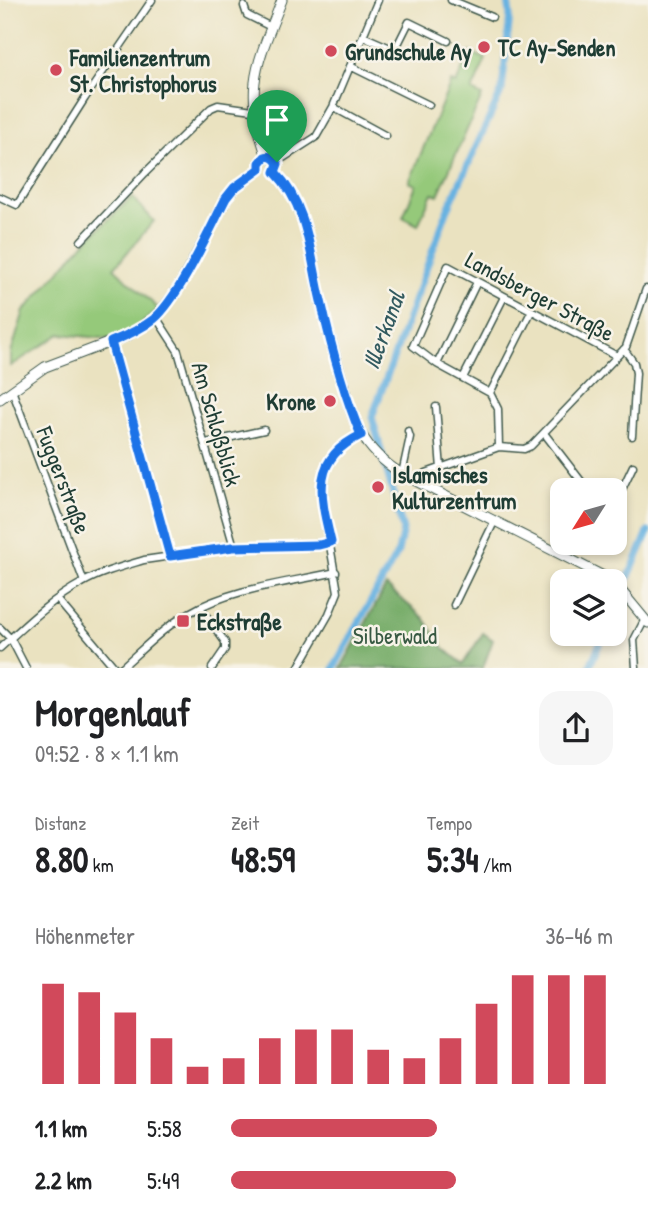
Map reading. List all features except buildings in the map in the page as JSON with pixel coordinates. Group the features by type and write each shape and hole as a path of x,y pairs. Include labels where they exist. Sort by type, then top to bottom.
{"main road":[{"path":"267,157 253,110 254,80 282,0"},
{"path":"0,400 52,364 111,342 156,317 176,292 228,196 234,188 260,169 261,160 272,157 303,219 324,314 353,416 361,435 370,447 399,473 589,569"},
{"path":"260,169 268,175 276,167"},
{"path":"627,595 646,621"}],"street":[{"path":"0,197 17,205 152,0"},
{"path":"276,167 316,137 333,107 379,0"},
{"path":"451,0 492,17"},
{"path":"244,6 247,15 271,27"},
{"path":"363,36 395,50 409,22 448,41"},
{"path":"350,66 429,105"},
{"path":"81,241 211,108 218,105 253,110"},
{"path":"333,107 386,136"},
{"name":"Landsberger Straße","path":"438,364 413,346 448,266 617,356"},
{"path":"477,282 438,364 490,393 498,409 499,447"},
{"path":"419,483 426,473 499,447 524,449 531,446 624,349 646,289"},
{"path":"463,378 504,297"},
{"path":"490,393 531,312"},
{"name":"Am Schloßblick","path":"156,317 178,351 206,443 233,547"},
{"path":"111,342 170,556"},
{"path":"624,349 634,363 636,373 632,436"},
{"name":"Fuggerstraße","path":"12,390 84,582"},
{"path":"436,407 441,469"},
{"path":"206,443 264,430"},
{"path":"399,473 410,437 408,431"},
{"path":"544,433 578,478"},
{"path":"299,668 338,592 322,499 324,471 339,447 361,435"},
{"path":"627,479 633,466"},
{"path":"454,605 495,520"},
{"path":"0,648 57,599 84,582 144,560 233,547 319,545 331,542"},
{"path":"122,668 169,626 200,607 230,597 336,572"},
{"path":"57,599 115,668"},
{"path":"200,607 225,642 225,649 212,668"},
{"path":"636,668 634,640 646,621"},
{"path":"0,628 10,639 26,668"}],"green space":[{"path":"470,52 486,59 472,91 482,96 438,195 432,193 418,225 403,217 416,185 409,182 451,82 456,84"},
{"path":"132,197 154,221 114,268 159,309 133,331 111,339 60,334 11,366 11,353 24,311 83,244"},
{"name":"Silberwald","path":"386,586 424,618 444,648 463,664 483,633 493,640 483,668 341,668"}],"waterway":[{"name":"Illerkanal","path":"334,668 398,552 403,530 372,417 447,211 502,90 510,15 508,0"},
{"path":"627,581 648,532"},
{"path":"589,668 599,646"}],"place":[{"name":"TC Ay-Senden","path":"484,47"},
{"name":"Grundschule Ay","path":"331,51"},
{"name":"Familienzentrum St. Christophorus","path":"56,70"},
{"name":"Krone","path":"330,401"},
{"name":"Islamisches Kulturzentrum","path":"378,487"},
{"name":"Eckstraße","path":"183,621"}],"route":[{"path":"270,156 277,162 275,172 294,199 311,245 324,314 361,435 339,447 324,471 322,499 331,542 319,545 233,547 170,556 111,342 128,335 156,317 176,292 226,198 248,176 260,169 261,160 265,157 270,156"}]}
